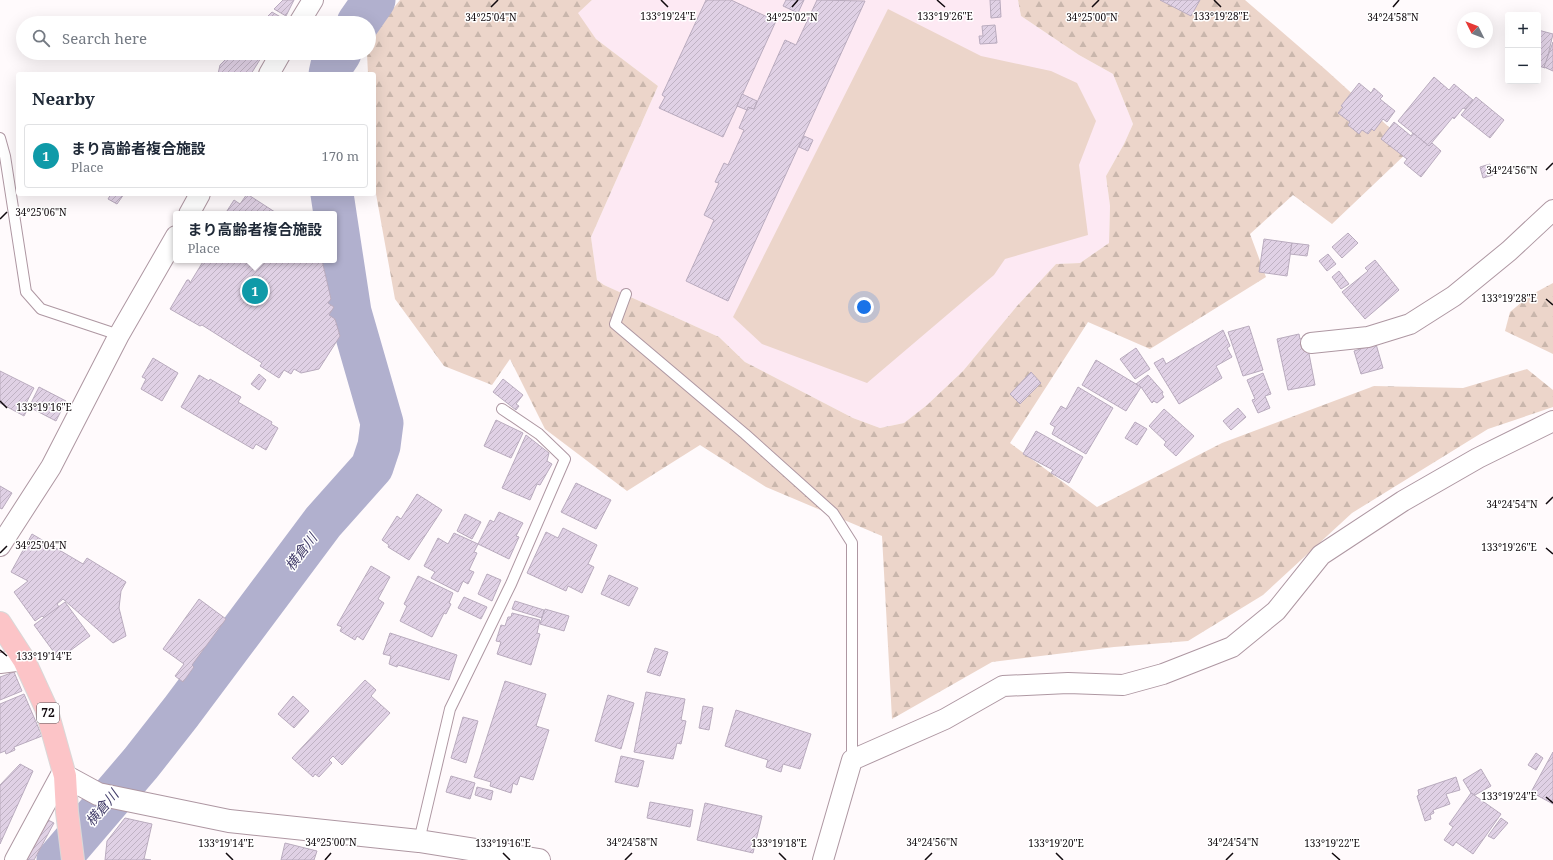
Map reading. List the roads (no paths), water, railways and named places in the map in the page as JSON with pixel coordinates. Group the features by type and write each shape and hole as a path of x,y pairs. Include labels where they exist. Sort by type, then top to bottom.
{"main road":[{"name":"72","path":"0,623 24,660 46,708 65,776 67,812 73,860"}],"street":[{"path":"303,16 313,0"},
{"path":"270,72 277,60"},
{"path":"190,211 199,196"},
{"path":"1311,343 1368,337 1410,324 1460,291 1509,251 1553,210"},
{"path":"0,546 51,467 119,335 173,241"},
{"path":"824,860 852,760 945,720 1003,686 1068,683 1122,685 1163,674 1232,647 1276,611 1321,555 1403,501 1478,458 1553,421"},
{"path":"0,663 24,660"},
{"path":"16,860 62,773 98,794 129,799 229,822 419,841 539,860"}],"lane":[{"path":"0,138 5,156 26,292 41,309 119,335"},
{"path":"626,294 615,324 745,434 833,513 852,543 852,760"},
{"path":"419,841 450,709 511,584 565,459 539,434 502,409"}],"waterway":[{"name":"横倉川","path":"363,16 374,0"},
{"name":"横倉川","path":"330,72 332,65 335,60"},
{"name":"横倉川","path":"332,196 335,211"},
{"name":"横倉川","path":"58,860 141,763 323,522 372,467 379,446 382,423 350,312 337,227"}],"place":[{"name":"まり高齢者複合施設","path":"255,291"}]}
